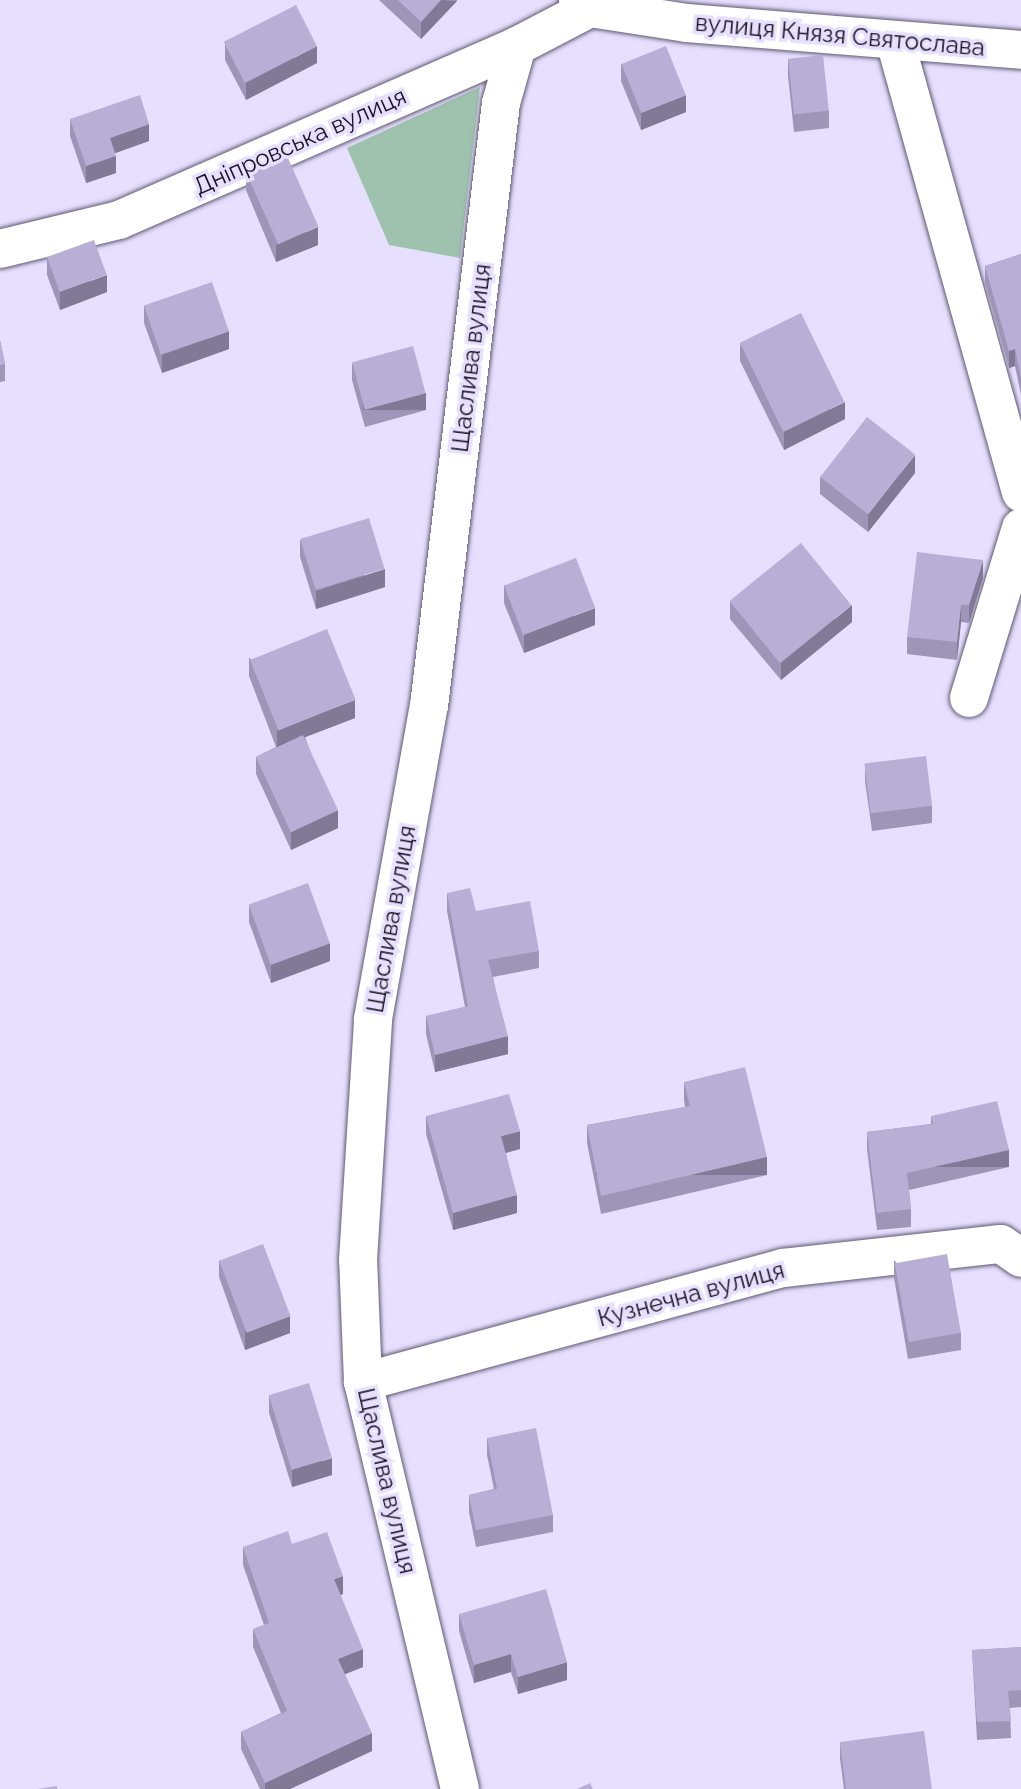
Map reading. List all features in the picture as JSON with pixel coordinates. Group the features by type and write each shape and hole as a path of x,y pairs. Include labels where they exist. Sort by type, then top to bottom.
{"street":[{"name":"вулиця Князя Святослава","path":"584,4 687,23 1021,50"},
{"name":"Дніпровська вулиця","path":"0,249 119,220 517,46 584,4"},
{"path":"895,41 1021,493"},
{"name":"Щаслива вулиця","path":"460,1789 363,1382 358,1260 373,1019 429,706 501,103 517,46"},
{"path":"969,698 1021,528"},
{"name":"Кузнечна вулиця","path":"363,1382 783,1268 1001,1244 1021,1258"}],"green space":[{"path":"480,87 460,258 389,245 347,148"}],"building":[{"path":"398,0 441,0 421,22"},
{"path":"296,5 317,46 245,83 224,42"},
{"path":"666,46 686,95 641,113 621,64"},
{"path":"823,55 829,111 794,114 788,59"},
{"path":"140,95 149,124 110,138 116,156 86,166 70,119"},
{"path":"287,156 318,226 278,244 247,174"},
{"path":"94,240 107,275 60,292 47,257"},
{"path":"1021,254 1021,377 1015,349 1009,351 985,266"},
{"path":"212,282 229,331 161,355 144,305"},
{"path":"801,313 844,402 783,432 740,343"},
{"path":"0,340 5,364 0,365"},
{"path":"413,346 426,393 365,410 352,362"},
{"path":"867,417 915,455 868,514 820,477"},
{"path":"369,518 384,569 316,590 300,539"},
{"path":"801,543 851,605 780,663 730,601"},
{"path":"917,552 983,560 969,605 961,605 957,642 907,637"},
{"path":"576,558 595,607 523,635 504,586"},
{"path":"327,629 355,699 279,731 250,660"},
{"path":"303,735 338,810 291,832 256,757"},
{"path":"926,756 932,806 871,813 864,764"},
{"path":"308,883 330,943 271,965 249,905"},
{"path":"470,888 476,911 530,901 539,951 488,960 508,1036 435,1055 426,1016 468,1006 447,893"},
{"path":"745,1067 767,1157 601,1196 587,1125 690,1106 684,1082"},
{"path":"509,1094 520,1131 501,1136 517,1195 453,1213 426,1116"},
{"path":"997,1101 1009,1150 907,1173 911,1209 877,1213 867,1132 933,1124 931,1116"},
{"path":"263,1244 291,1316 247,1333 219,1261"},
{"path":"947,1254 961,1333 909,1342 895,1263"},
{"path":"309,1383 332,1458 292,1470 269,1395"},
{"path":"536,1428 553,1515 476,1530 469,1495 497,1489 487,1438"},
{"path":"288,1531 292,1544 327,1532 343,1576 334,1579 363,1649 338,1659 372,1733 265,1783 241,1732 287,1711 253,1629 269,1623 243,1547"},
{"path":"546,1589 567,1662 518,1677 511,1654 474,1665 459,1614"},
{"path":"1021,1647 1021,1690 1008,1691 1011,1721 977,1722 972,1650"},
{"path":"924,1731 932,1789 846,1789 840,1742"},
{"path":"590,1783 593,1789 577,1789"}]}
